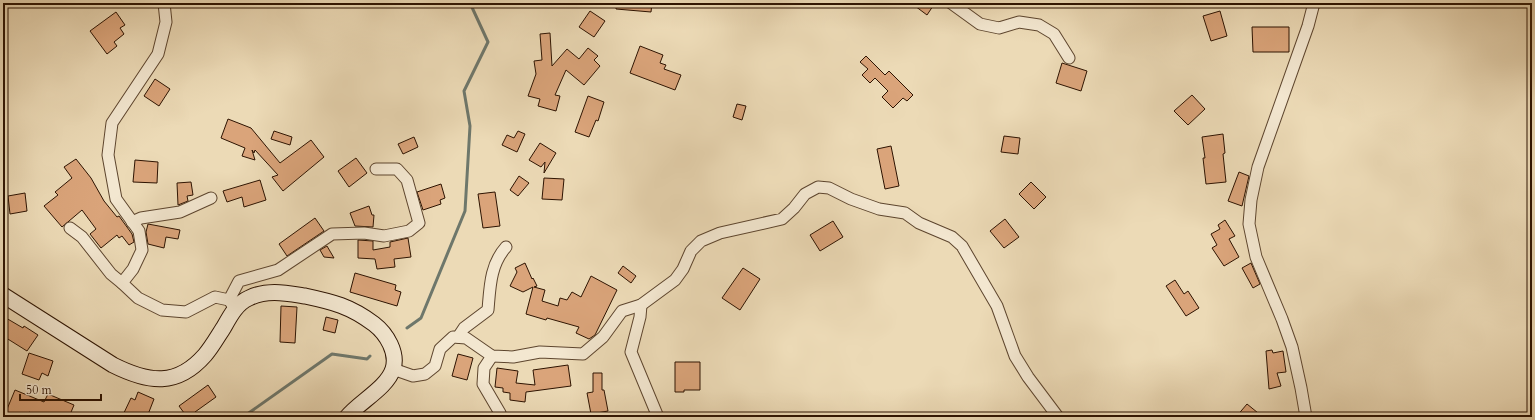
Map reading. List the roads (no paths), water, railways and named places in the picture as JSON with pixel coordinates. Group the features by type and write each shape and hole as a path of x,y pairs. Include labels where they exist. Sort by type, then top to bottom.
{"main road":[{"path":"3,295 113,365 130,373 150,379 171,378 191,369 206,354 232,305 248,298 263,292 284,292 335,302 359,313 378,327 390,342 394,356 393,369 383,384 347,417"}],"street":[{"path":"122,283 133,269 142,250 139,231 116,199 108,155 112,123 158,54 166,22 164,3"},
{"path":"951,3 980,24 999,28 1019,22 1039,25 1054,34 1069,58"},
{"path":"1306,417 1302,388 1292,347 1256,257 1249,224 1251,200 1258,167 1308,26 1314,3"},
{"path":"70,228 82,237 111,274 138,298 162,310 186,312 215,297 232,305 239,281 278,270 332,234 364,233 384,236 409,231 419,223 407,180 397,169 376,169"},
{"path":"393,369 413,376 425,374 435,366 440,349 453,337 466,338 492,356 513,357 540,352 583,354 603,337 622,311 641,305 675,280 683,269 691,251 701,241 720,233 782,219 794,208 805,194 818,187 829,188 851,199 879,209 905,213 920,223 952,237 962,246 997,306 1015,356 1028,377 1058,417"},
{"path":"132,222 141,218 180,212 211,198"},
{"path":"458,337 464,328 488,310 491,273 500,254 506,247"},
{"path":"641,305 640,317 631,352 658,417"},
{"path":"492,356 484,368 483,384 500,413 498,417"}],"waterway":[{"path":"407,328 421,318 465,211 470,126 464,91 488,42 470,3"},
{"path":"243,417 332,354 367,359 370,356"}]}
